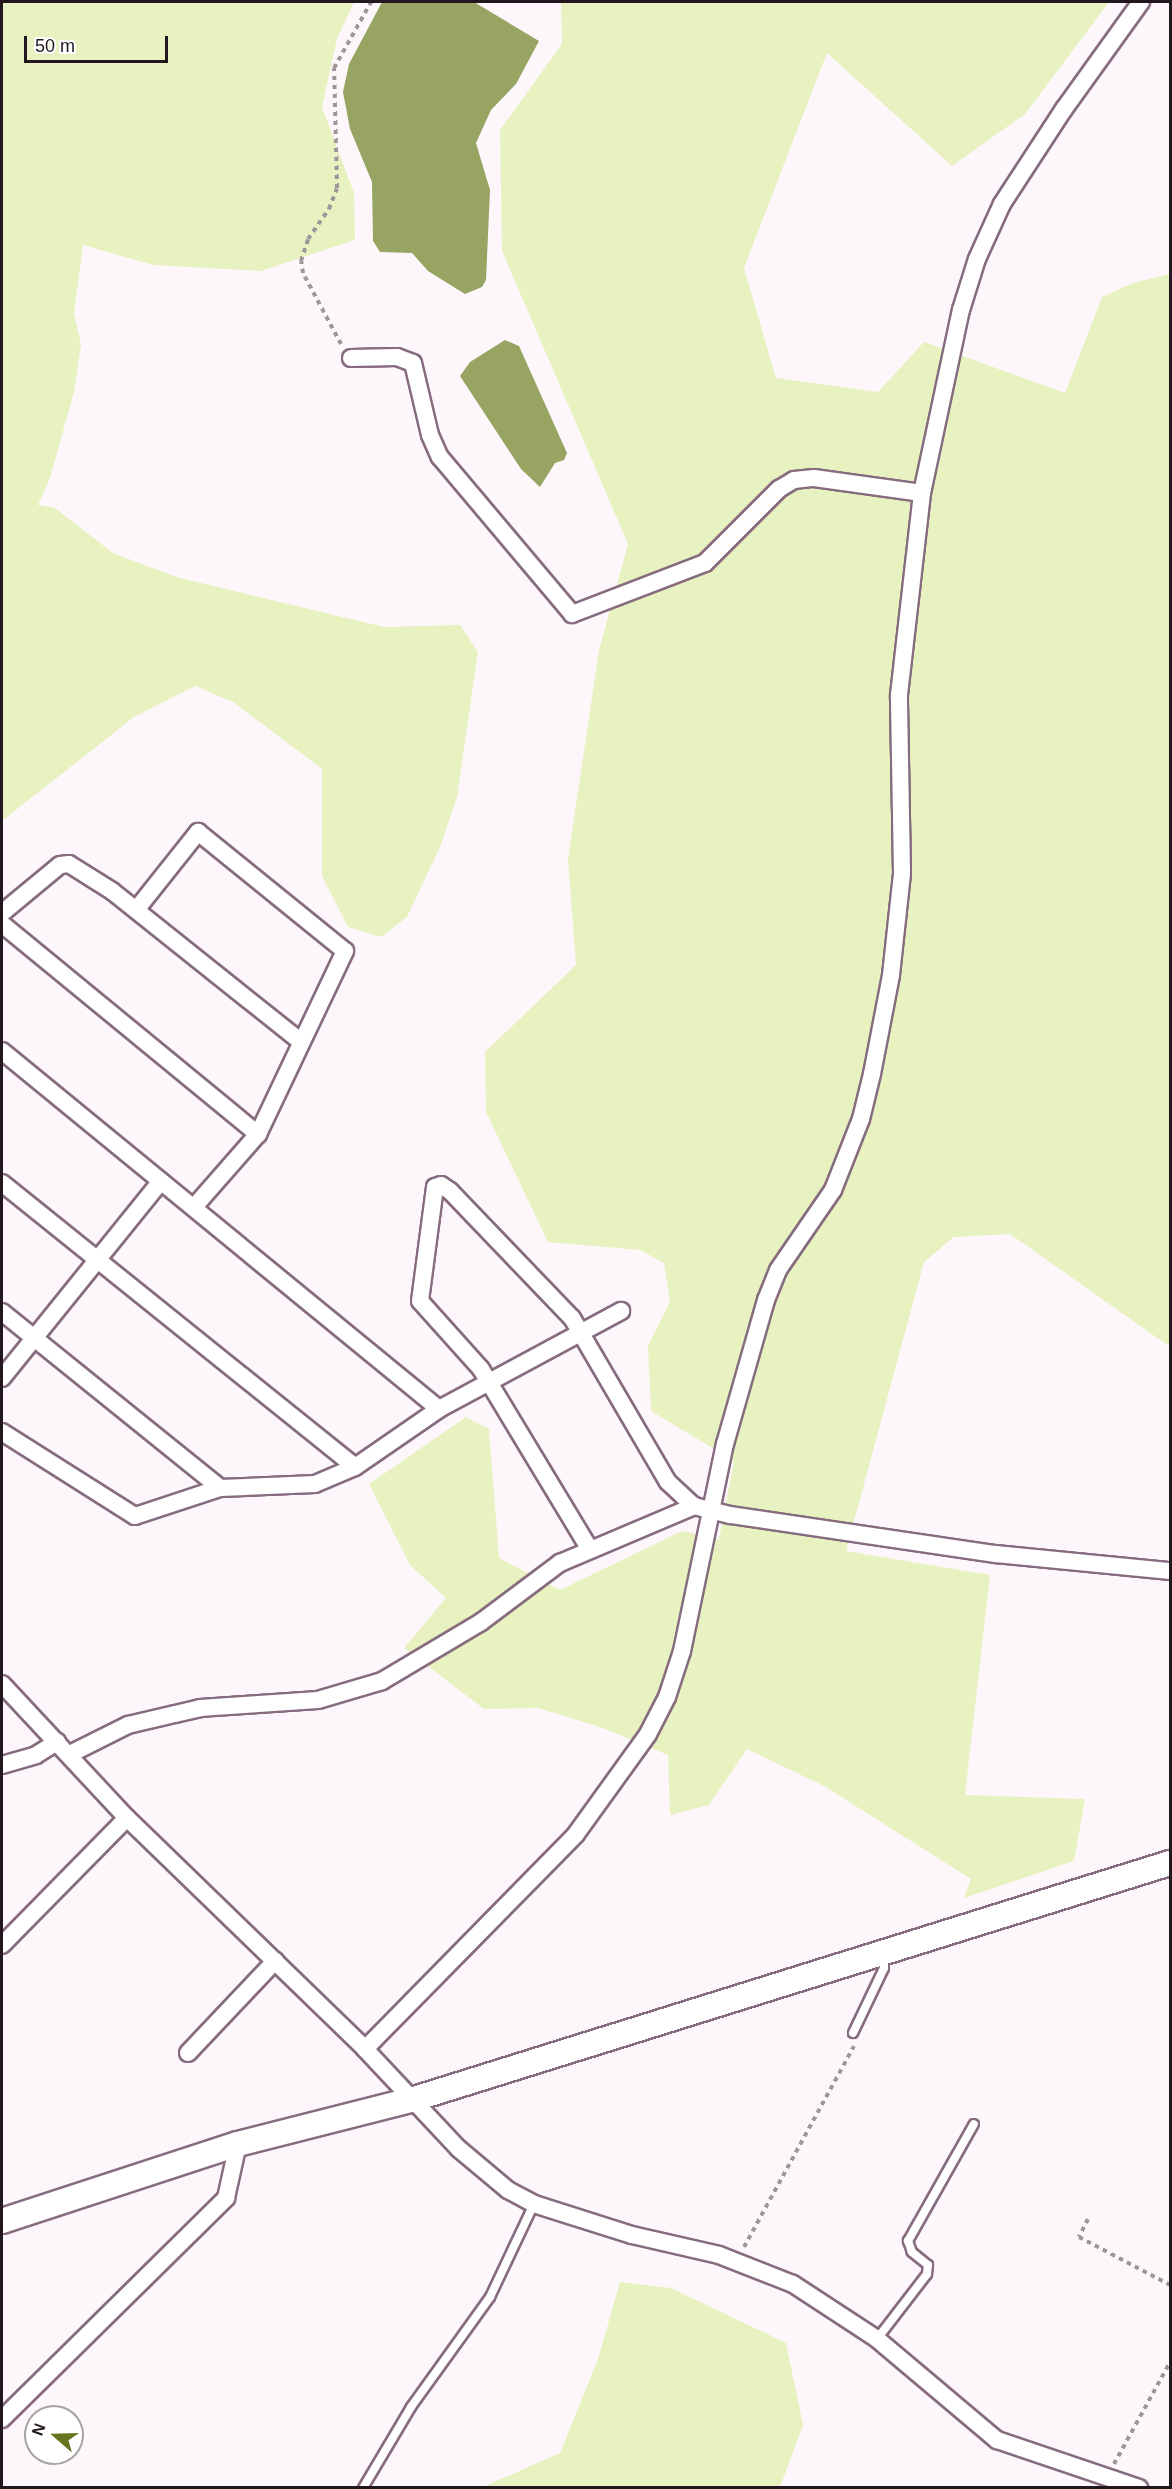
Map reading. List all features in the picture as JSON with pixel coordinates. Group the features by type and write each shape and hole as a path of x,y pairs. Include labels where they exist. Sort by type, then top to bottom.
{"street":[{"path":"365,2049 576,1834 648,1734 667,1697 682,1651 702,1508 766,1300 778,1270 833,1190 849,1155 872,1074 891,975 902,873 898,694 922,493 950,355 977,259 1002,204 1064,109 1141,2"},
{"path":"351,358 397,357 413,363 430,435 440,458 572,614 705,563 779,489 794,480 814,478 922,493"},
{"path":"136,910 198,832 345,951 300,1041 258,1134 194,1207"},
{"path":"2,913 64,863 136,910 300,1041"},
{"path":"2,924 258,1134"},
{"path":"2,1051 439,1409"},
{"path":"2,1378 161,1181"},
{"path":"2,1183 355,1467"},
{"path":"589,1548 488,1381 420,1301 435,1187 441,1185 450,1191 572,1318 668,1482 702,1508"},
{"path":"2,1432 135,1516 220,1488 315,1484 355,1467 439,1409 621,1311"},
{"path":"2,1312 220,1488"},
{"path":"70,1754 128,1725 200,1708 318,1700 382,1681 482,1622 551,1569 589,1548 702,1508 996,1554 1170,1571"},
{"path":"2,1683 127,1818 365,2049 459,2149 489,2176 534,2204 632,2235 736,2261 793,2284 878,2339 997,2440 1139,2487"},
{"path":"2,1765 36,1755 57,1742"},
{"path":"2,1945 127,1818"},
{"path":"2,2220 238,2144 414,2099 1170,1863"},
{"path":"188,2053 275,1961"},
{"path":"2,2419 226,2198 238,2144"}],"lane":[{"path":"853,2034 884,1968 884,1951"},
{"path":"878,2339 927,2274 928,2265 912,2252 908,2241 974,2124"},
{"path":"363,2487 411,2407 490,2297 534,2204"}],"path":[{"path":"351,358 303,273 301,261 308,239 330,210 337,188 334,68 371,2"},
{"path":"736,2261 854,2048 853,2034"},
{"path":"1088,2219 1079,2238 1170,2285"},
{"path":"1106,2477 1170,2362"}],"shaded area":[{"path":"2,2 354,2 337,39 322,107 354,193 355,240 261,271 153,265 83,245 74,313 81,345 74,392 50,478 38,505 55,508 113,553 176,577 384,627 460,625 478,652 457,797 440,847 407,917 381,937 348,927 322,876 322,769 233,702 195,686 134,717 2,821"},
{"path":"382,2 474,2 539,41 516,84 491,110 476,143 490,190 486,280 482,287 465,294 428,271 412,253 380,252 373,241 372,182 350,129 343,92 349,64"},
{"path":"561,2 1109,2 1025,114 952,166 827,53 744,268 776,378 878,392 924,342 1065,393 1102,297 1133,283 1170,274 1170,1347 1010,1234 954,1237 924,1262 846,1551 990,1575 965,1795 1085,1799 1074,1861 964,1898 971,1879 824,1786 747,1749 709,1805 670,1815 668,1755 603,1728 538,1708 484,1709 404,1648 446,1598 410,1565 369,1484 466,1417 489,1429 499,1558 560,1590 682,1531 719,1539 734,1461 651,1411 648,1346 670,1302 664,1263 640,1250 548,1242 486,1112 485,1052 576,965 568,859 599,650 628,544 502,251 500,130 562,44"},
{"path":"505,340 519,346 567,453 564,460 555,463 540,487 521,469 460,376 470,362"},
{"path":"620,2282 671,2288 786,2343 803,2425 780,2487 483,2487 560,2453 598,2359"}]}
